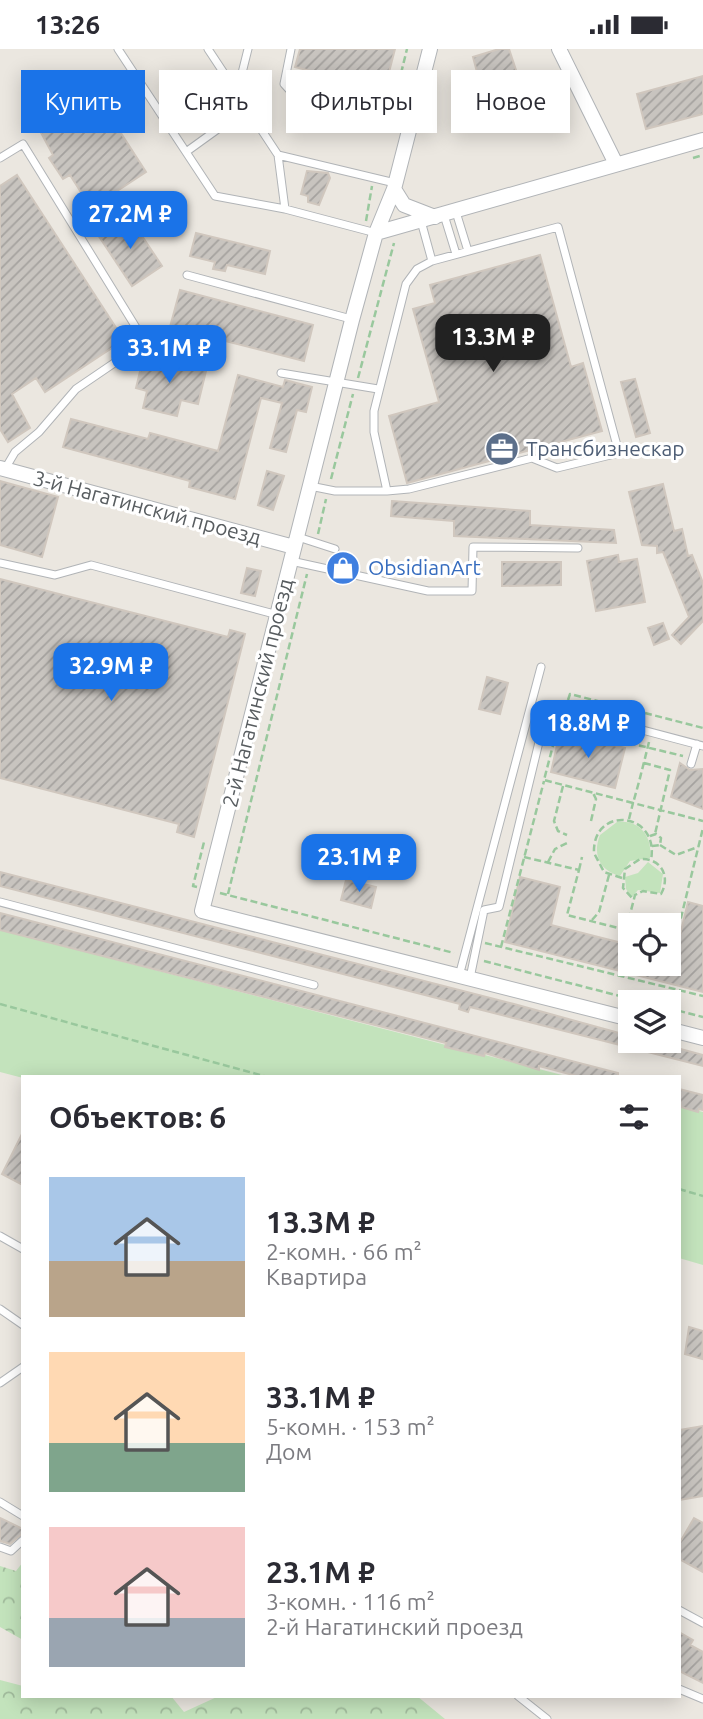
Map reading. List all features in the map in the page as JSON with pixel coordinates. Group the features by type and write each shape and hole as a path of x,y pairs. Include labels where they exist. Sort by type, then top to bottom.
{"street":[{"name":"2-й Нагатинский проезд","path":"425,70 430,49"},
{"path":"559,49 615,164"},
{"name":"2-й Нагатинский проезд","path":"409,133 395,186 370,232 352,320 202,911 618,1016"},
{"path":"370,232 439,216 703,140"},
{"path":"395,186 404,205 439,216"},
{"name":"3-й Нагатинский проезд","path":"2,469 294,548"},
{"path":"681,1032 703,1038"}],"lane":[{"path":"118,49 215,196 285,209 370,232"},
{"path":"208,49 222,70"},
{"path":"243,70 248,49"},
{"path":"287,70 291,49"},
{"path":"186,152 212,133"},
{"path":"263,133 278,155 285,209"},
{"path":"0,159 23,144 145,342 76,389 2,469"},
{"path":"278,155 395,186"},
{"path":"439,216 468,251"},
{"path":"439,216 456,254"},
{"path":"432,261 439,216"},
{"path":"309,485 335,491 387,491 409,489 532,458 557,468 619,453 558,227 432,261 417,269 406,284 378,389 374,432 387,491"},
{"path":"187,275 352,320"},
{"path":"281,373 378,389"},
{"path":"294,548 428,591 472,591 473,547 578,548"},
{"path":"294,548 335,549"},
{"path":"0,563 55,575 91,565 278,615"},
{"path":"464,977 464,956 541,667"},
{"path":"464,977 474,958 484,910 499,907 548,705 700,745 692,761"},
{"path":"632,727 637,709"},
{"path":"0,902 314,985"},
{"path":"0,1236 21,1248"},
{"path":"0,1309 21,1324"},
{"path":"0,1383 21,1368"},
{"path":"0,1502 21,1515"},
{"path":"0,1547 11,1551 21,1542"},
{"path":"681,1611 703,1623"},
{"path":"681,1690 703,1699"},
{"path":"521,1698 547,1719"}],"path":[{"path":"402,70 407,49"},
{"path":"370,232 373,179"},
{"path":"501,947 544,781 570,694 703,728"},
{"path":"629,820 656,716"},
{"path":"560,727 692,761"},
{"path":"644,763 670,770 655,834"},
{"path":"544,781 703,821"},
{"path":"563,786 554,821 558,831 567,835"},
{"path":"591,821 596,799 593,793"},
{"path":"622,878 609,875 596,860 595,839 610,822 629,820 644,828 650,836 652,846 650,860"},
{"path":"681,917 703,828"},
{"path":"207,834 193,886 464,956"},
{"path":"650,836 655,834"},
{"path":"655,834 661,838 660,845"},
{"path":"547,863 555,849 567,843"},
{"path":"652,846 660,845 676,855 698,847"},
{"path":"524,857 579,870"},
{"path":"582,857 567,915 618,928"},
{"path":"631,913 633,899 643,891 661,894 664,889 664,873 650,860 634,861 625,869 623,888 633,899"},
{"path":"591,921 599,912 609,875"},
{"path":"477,941 703,996"},
{"path":"474,958 618,995"},
{"path":"0,1004 260,1075"},
{"path":"681,1011 703,1017"},
{"path":"681,1190 703,1196"}],"green space":[{"path":"617,822 632,823 643,831 650,850 650,858 630,861 620,876 603,866 599,861 597,849 600,835"},
{"path":"648,862 663,874 660,893 638,890 632,897 626,889 625,877 638,873"},
{"path":"0,930 562,1075 21,1075 21,1077 0,1072"},
{"path":"681,1106 703,1112 703,1265 681,1259"},
{"path":"21,1565 21,1639 0,1627 0,1566 16,1571"},
{"path":"0,1680 21,1685 21,1698 173,1698 184,1712 215,1698 419,1698 445,1719 0,1719"}],"building":[{"path":"300,49 395,49 390,70 307,70 295,67"},
{"path":"499,49 509,49 516,70 476,70 473,57"},
{"path":"703,76 703,114 646,129 637,94"},
{"path":"41,133 121,133 146,172 91,208 70,175 63,179 49,158 53,155"},
{"path":"307,171 328,173 330,178 319,205 308,202 308,196 301,194"},
{"path":"17,175 124,340 45,392 36,378 12,394 30,428 8,442 0,429 0,186"},
{"path":"128,215 162,266 132,286 98,235"},
{"path":"196,233 270,251 265,274 227,265 225,271 213,269 215,262 190,256"},
{"path":"540,255 571,367 583,363 602,431 407,483 389,416 439,402 413,309 435,303 430,285"},
{"path":"180,290 313,325 304,361 170,327"},
{"path":"144,355 206,371 198,404 181,400 177,416 143,408 147,391 136,388"},
{"path":"238,375 283,387 285,380 312,387 306,412 297,410 286,452 270,448 282,403 261,398 235,499 189,487 190,481 63,447 71,419 148,439 150,433 218,451"},
{"path":"635,379 650,433 636,437 621,382"},
{"path":"267,471 284,476 273,510 258,505"},
{"path":"0,481 58,497 42,557 0,545"},
{"path":"663,484 674,531 682,529 688,556 692,555 703,583 703,621 681,644 672,635 689,617 663,552 657,553 657,546 642,545 629,492"},
{"path":"392,501 530,511 530,525 614,530 616,543 454,536 454,521 391,516"},
{"path":"618,555 619,562 637,559 645,602 596,611 587,561"},
{"path":"502,562 561,562 561,585 502,586"},
{"path":"247,568 261,571 255,596 241,593"},
{"path":"0,579 228,637 230,630 245,634 194,837 177,832 179,824 0,778"},
{"path":"663,623 669,639 654,645 648,628"},
{"path":"487,677 508,683 500,714 479,709"},
{"path":"560,732 625,748 615,788 551,772"},
{"path":"680,763 690,770 703,769 703,809 671,797"},
{"path":"0,872 618,1033 618,1044 470,1007 468,1012 459,1009 460,1004 0,886"},
{"path":"520,877 560,887 551,925 618,942 618,971 505,942"},
{"path":"346,880 376,887 371,908 341,900"},
{"path":"688,902 703,906 703,992 640,976 681,976 681,931"},
{"path":"0,913 618,1075 573,1075 539,1066 539,1070 485,1053 484,1056 445,1047 446,1043 0,930"},
{"path":"681,1049 703,1055 703,1066 652,1053 681,1053"},
{"path":"681,1090 703,1095 703,1110 699,1109 698,1112 681,1107"},
{"path":"21,1136 21,1184 2,1174"},
{"path":"689,1327 703,1331 702,1359 685,1354"},
{"path":"703,1426 703,1496 681,1500 681,1430"},
{"path":"0,1518 21,1528 21,1535 10,1544 0,1541"},
{"path":"694,1518 703,1523 703,1572 681,1560 681,1541"},
{"path":"681,1633 693,1640 690,1645 703,1652 703,1683 681,1672"}],"place":[{"name":"Трансбизнескар","path":"502,449"},
{"name":"ObsidianArt","path":"343,568"}]}
